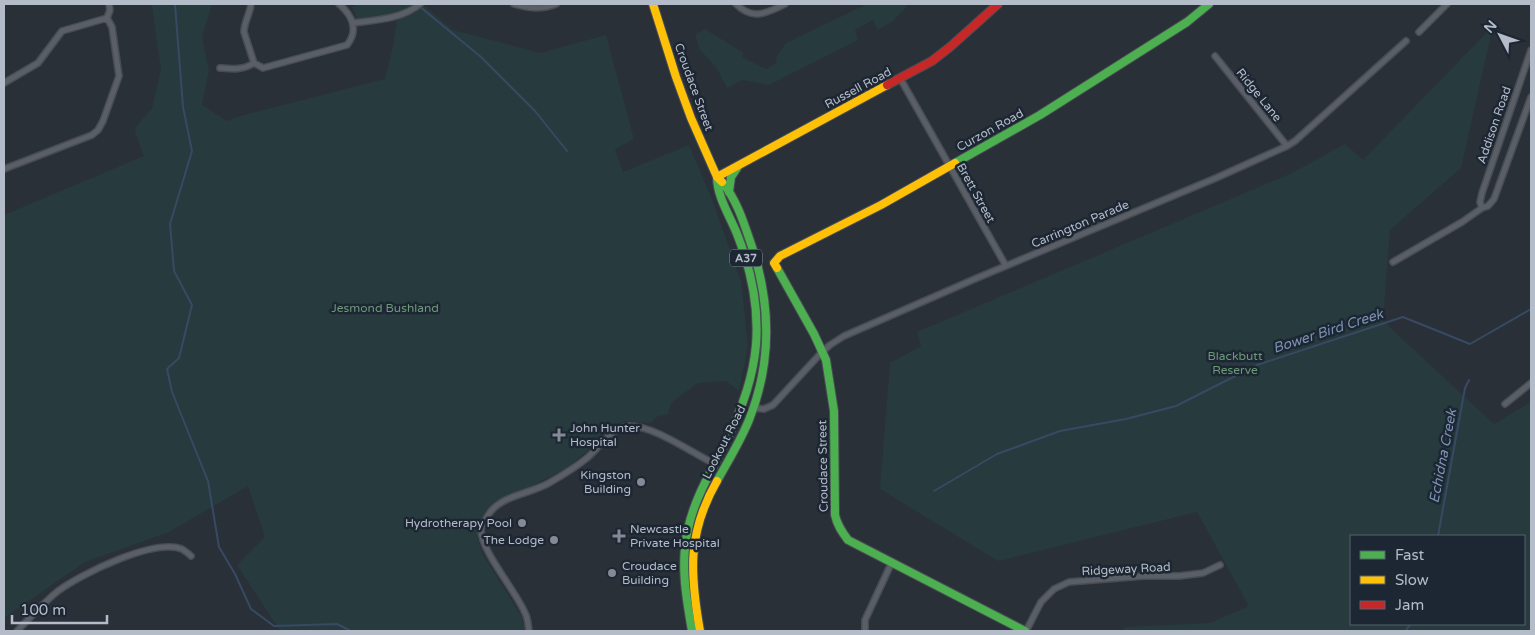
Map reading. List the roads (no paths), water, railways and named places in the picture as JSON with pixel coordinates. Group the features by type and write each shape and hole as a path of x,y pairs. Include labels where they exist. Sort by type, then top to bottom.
{"main road":[{"name":"Croudace Street","path":"652,4 688,110 717,177"},
{"name":"Russell Road","path":"717,177 932,61 998,4"},
{"name":"Curzon Road","path":"774,263 780,256 881,205 1040,115 1187,22 1210,4"},
{"path":"729,192 731,178 739,166"},
{"name":"Lookout Road","path":"700,631 692,590 691,567 693,545 707,500 738,444 754,408 764,373 767,317 765,293 755,254 729,192 725,184 717,177"},
{"name":"Lookout Road","path":"692,631 684,592 683,569 690,521 698,495 737,418 746,394 753,369 756,329 753,289 746,260 717,187 717,177"},
{"name":"Croudace Street","path":"774,263 822,352 828,370 834,411 835,515 841,532 848,540 1026,631"}],"street":[{"path":"4,169 98,130 119,76 112,27 107,18 110,10 109,4"},
{"path":"251,4 244,28 254,63 263,68 349,43 353,23 348,12 339,4"},
{"path":"353,23 396,17 413,10 420,4"},
{"path":"514,4 532,8 556,4"},
{"path":"736,4 746,12 758,14 768,13 786,4"},
{"path":"1419,32 1447,4"},
{"path":"4,83 38,63 57,35 62,31 107,18"},
{"name":"Carrington Parade","path":"754,408 764,409 774,405 822,352 844,336 1287,146 1295,141 1406,41"},
{"name":"Addison Road","path":"1482,208 1480,202 1482,192 1531,50"},
{"name":"Ridge Lane","path":"1215,56 1287,146"},
{"path":"220,68 244,68 254,63"},
{"name":"Brett Street","path":"900,78 1006,266"},
{"name":"Addison Road","path":"1393,262 1462,222 1488,206 1494,200 1531,97"},
{"path":"1504,404 1531,383"},
{"path":"529,631 523,608 485,548 481,529 489,511 497,504 547,484 561,476 589,456 614,432 630,426 650,430 725,468"},
{"path":"17,631 57,592 101,566 149,549 172,547 183,549 191,556"},
{"path":"865,631 865,620 892,562"},
{"name":"Ridgeway Road","path":"1026,631 1041,602 1054,589 1069,582 1144,576 1179,576 1203,573 1220,565"}],"waterway":[{"path":"175,4 183,107 192,151 170,224 174,271 192,305 179,358 167,369 172,392 208,481 219,547 235,574 251,609 274,626 337,624 351,631"},
{"path":"419,6 481,57 535,111 567,151"},
{"name":"Bower Bird Creek","path":"934,491 997,454 1060,431 1126,419 1176,406 1257,365 1403,317 1470,344 1531,309"},
{"name":"Echidna Creek","path":"1438,535 1465,388 1469,380"},
{"name":"Echidna Creek","path":"1406,631 1409,625"}],"place":[{"name":"John Hunter Hospital","path":"559,435"},
{"name":"Kingston Building","path":"641,482"},
{"name":"Hydrotherapy Pool","path":"522,523"},
{"name":"Newcastle Private Hospital","path":"619,536"},
{"name":"The Lodge","path":"554,540"},
{"name":"Croudace Building","path":"612,573"}],"park label":[{"name":"Jesmond Bushland","path":"385,308"},
{"name":"Blackbutt Reserve","path":"1235,363"}]}
